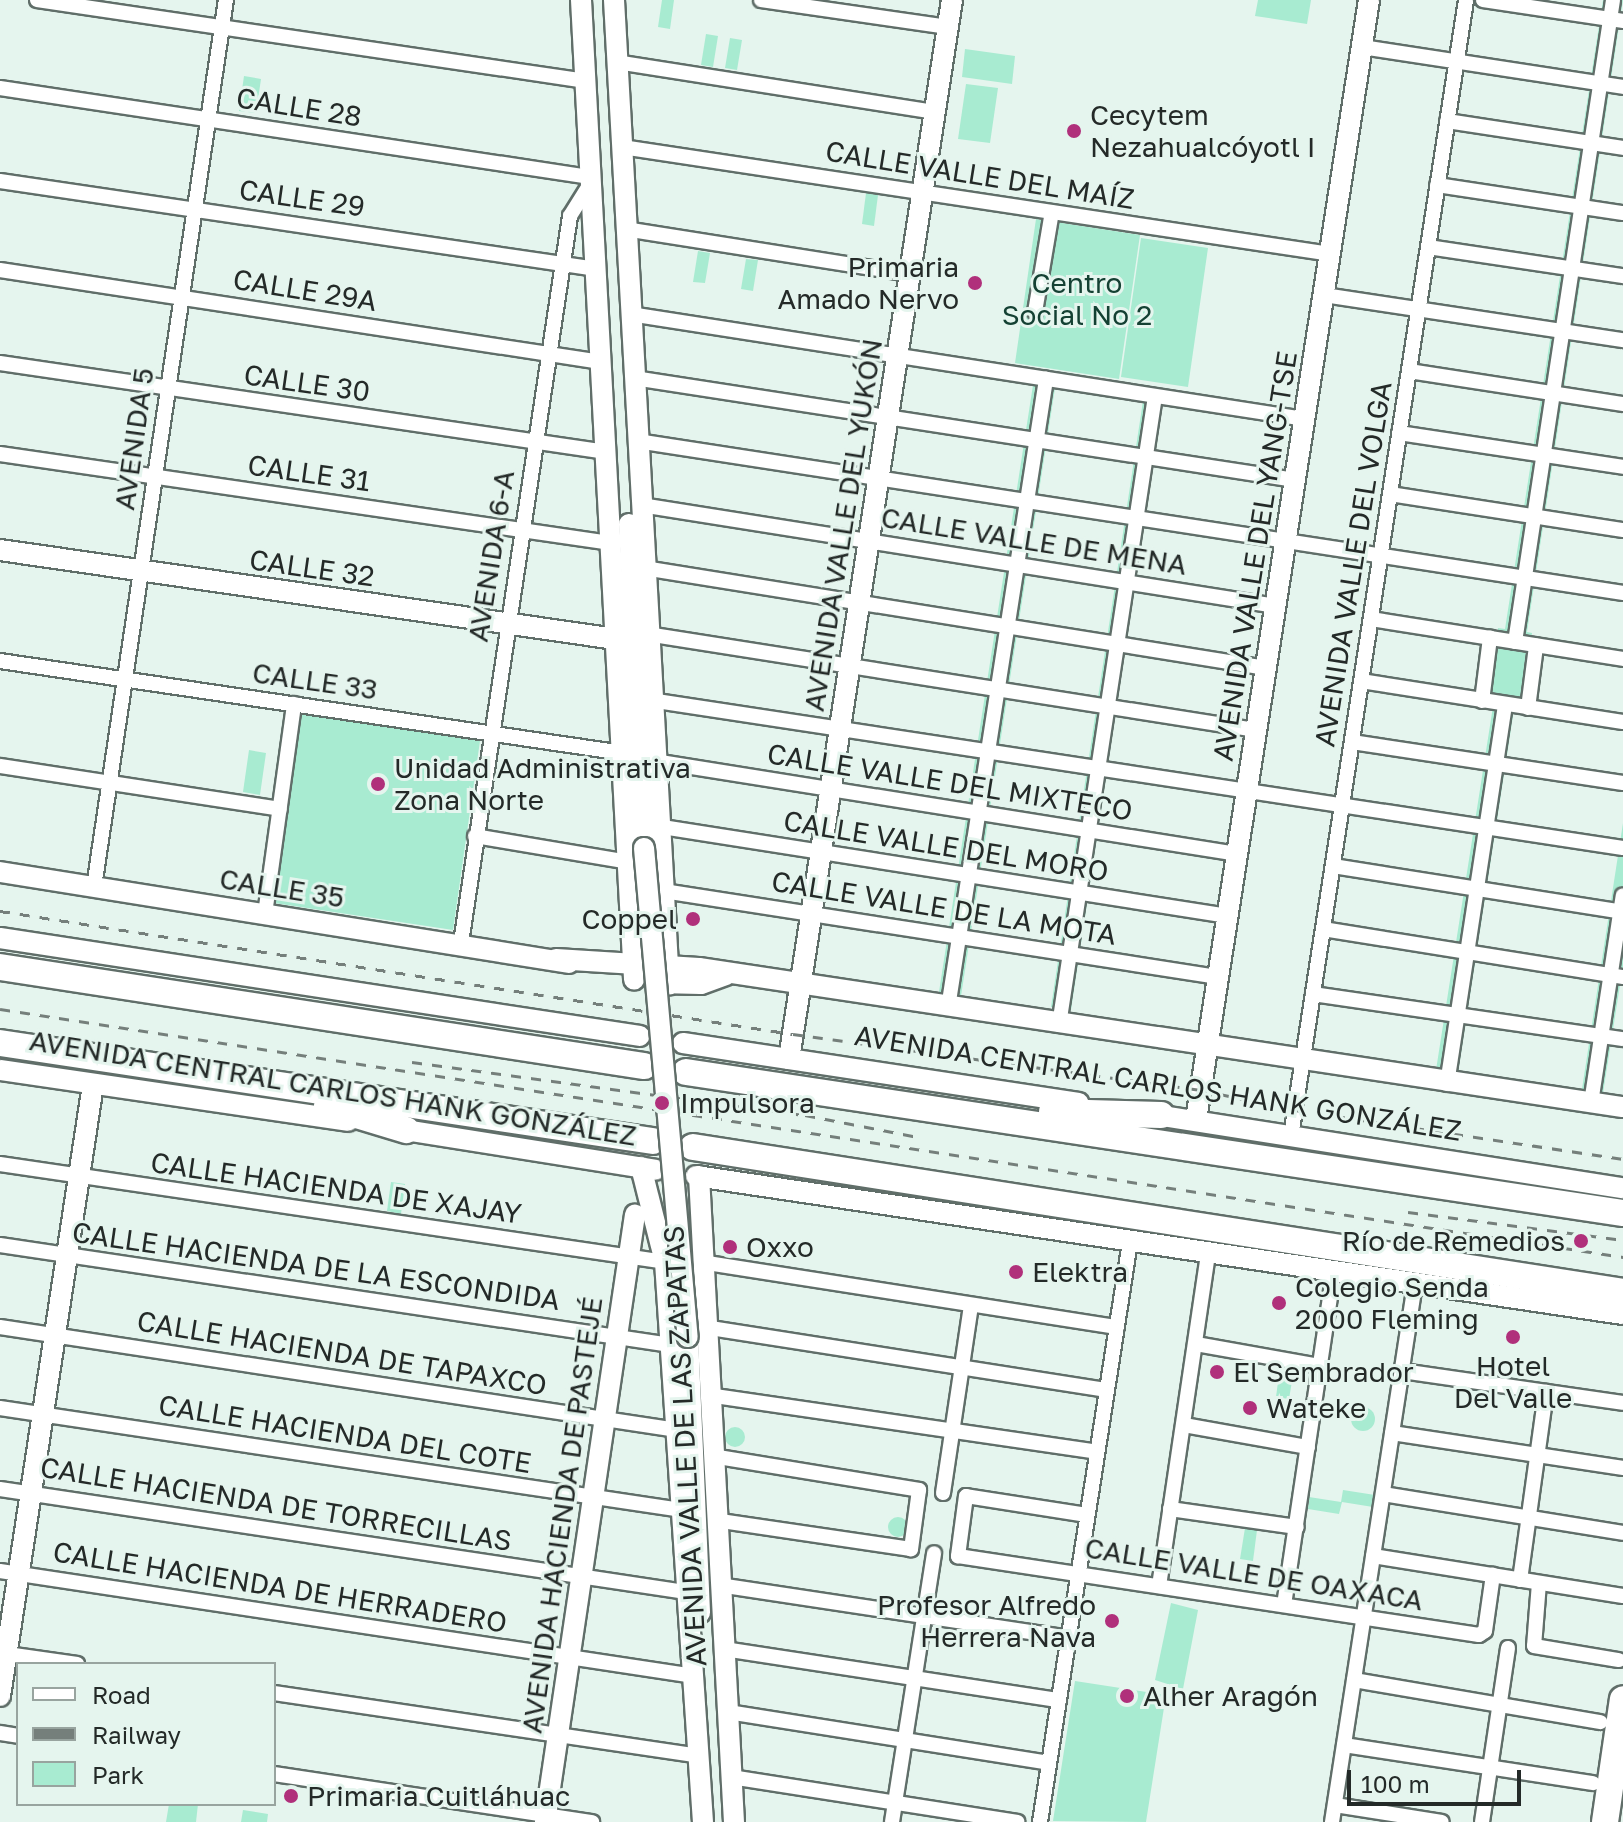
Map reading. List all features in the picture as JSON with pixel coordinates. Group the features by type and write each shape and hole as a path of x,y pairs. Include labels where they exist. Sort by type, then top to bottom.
{"highway":[{"path":"0,967 644,1066"},
{"name":"AVENIDA CENTRAL CARLOS HANK GONZÁLEZ","path":"0,1043 653,1141"},
{"name":"AVENIDA CENTRAL CARLOS HANK GONZÁLEZ","path":"686,1072 1623,1213"},
{"path":"240,1079 277,1095 406,1130"},
{"path":"844,1097 1073,1114 1161,1115"},
{"path":"693,1147 1623,1292"},
{"path":"1605,1822 1623,1699"}],"main road":[{"name":"AVENIDA VALLE DE LAS ZAPATAS","path":"581,0 623,753 692,1330 700,1554 694,1676"},
{"name":"AVENIDA VALLE DE LAS ZAPATAS","path":"614,0 641,505 637,569 636,855 631,895 635,973"},
{"name":"AVENIDA VALLE DEL YUKÓN","path":"789,1059 952,0"},
{"name":"AVENIDA VALLE DEL YANG-TSE","path":"1196,1120 1369,0"},
{"name":"AVENIDA VALLE DE LAS ZAPATAS","path":"637,441 629,495 647,634 656,826 668,975"},
{"name":"AVENIDA VALLE DE LAS ZAPATAS","path":"606,452 637,569"},
{"name":"CALLE 32","path":"0,550 615,639"},
{"name":"CALLE 35","path":"0,872 635,973 668,975"},
{"path":"631,895 661,899"},
{"path":"0,938 640,1036"},
{"name":"AVENIDA CENTRAL CARLOS HANK GONZÁLEZ","path":"668,975 726,975 801,983 1207,1048 1303,1059 1447,1084 1623,1107"},
{"name":"AVENIDA CENTRAL CARLOS HANK GONZÁLEZ","path":"683,1043 1623,1188"},
{"name":"AVENIDA CENTRAL CARLOS HANK GONZÁLEZ","path":"0,1070 648,1169"},
{"path":"0,1696 9,1572 31,1493 93,1085"},
{"name":"AVENIDA VALLE DE LAS ZAPATAS","path":"648,1169 665,1262 669,1313 692,1330 716,1395 712,1456 734,1822"},
{"name":"AVENIDA VALLE DE LAS ZAPATAS","path":"703,1822 677,1430 701,1262 697,1176 1130,1242"},
{"name":"AVENIDA HACIENDA DE PASTEJÉ","path":"545,1819 635,1215"},
{"path":"1130,1242 1623,1314"},
{"path":"669,1313 684,1305 692,1330"},
{"name":"AVENIDA VALLE DE LAS ZAPATAS","path":"700,1554 728,1712"}],"street":[{"path":"37,0 586,81"},
{"name":"AVENIDA 5","path":"94,887 226,0"},
{"path":"761,0 948,27"},
{"name":"AVENIDA VALLE DEL VOLGA","path":"1291,1136 1466,0"},
{"path":"1483,0 1616,20"},
{"path":"1515,642 1600,83 1616,20 1613,0"},
{"path":"1362,47 1623,87"},
{"path":"616,62 935,112"},
{"name":"CALLE 28","path":"0,88 591,180"},
{"path":"1447,121 1623,148"},
{"name":"CALLE VALLE DEL MAÍZ","path":"622,147 1330,254"},
{"name":"AVENIDA 6-A","path":"461,943 506,625 570,216 591,180"},
{"name":"CALLE 29","path":"0,181 597,269"},
{"path":"1437,185 1623,213"},
{"path":"1035,312 1052,212"},
{"path":"625,229 910,274"},
{"path":"1428,247 1623,276"},
{"name":"CALLE 29A","path":"0,270 601,362"},
{"path":"1324,295 1623,340"},
{"path":"630,314 1304,419"},
{"name":"CALLE 30","path":"0,363 606,452"},
{"path":"1409,371 1623,404"},
{"path":"634,378 1295,480"},
{"path":"948,1008 1046,379"},
{"path":"1059,1025 1155,396"},
{"path":"1399,433 1623,467"},
{"path":"637,441 1380,558 1623,593"},
{"name":"CALLE 31","path":"0,454 610,543"},
{"path":"1390,494 1623,530"},
{"name":"CALLE VALLE DE MENA","path":"641,505 1276,606"},
{"path":"637,569 1266,668"},
{"path":"1371,619 1623,659"},
{"path":"647,634 1256,730"},
{"path":"1482,701 1490,638"},
{"path":"1528,708 1536,646"},
{"name":"CALLE 33","path":"0,661 623,753"},
{"path":"1361,681 1623,722"},
{"path":"650,700 1623,848"},
{"path":"265,914 294,704"},
{"path":"1447,1084 1505,705"},
{"path":"1352,742 1623,783"},
{"name":"CALLE VALLE DEL MIXTECO","path":"654,761 1237,854"},
{"path":"0,766 280,809"},
{"name":"CALLE VALLE DEL MORO","path":"656,826 1228,916"},
{"path":"475,836 636,855 659,867"},
{"path":"1333,866 1622,912"},
{"path":"1591,1103 1601,1036 1617,976 1623,895"},
{"name":"CALLE VALLE DE LA MOTA","path":"661,899 811,914 1218,977"},
{"path":"1323,929 1617,976"},
{"path":"1313,994 1623,1039"},
{"name":"CALLE HACIENDA DE XAJAY","path":"0,1164 665,1262"},
{"path":"1040,1822 1059,1700 1063,1638 1078,1574 1130,1242"},
{"name":"CALLE HACIENDA DE LA ESCONDIDA","path":"0,1245 617,1337 692,1330 1107,1390"},
{"path":"1159,1586 1208,1254"},
{"path":"701,1262 1117,1327"},
{"path":"1284,1605 1334,1272"},
{"path":"1332,1822 1415,1284"},
{"path":"943,1493 971,1305"},
{"name":"CALLE HACIENDA DE TAPAXCO","path":"0,1327 677,1430"},
{"path":"1196,1344 1319,1366"},
{"path":"1402,1371 1623,1403"},
{"path":"1520,1580 1546,1392"},
{"path":"716,1395 1097,1452"},
{"name":"CALLE HACIENDA DEL COTE","path":"0,1408 682,1510"},
{"path":"1184,1425 1308,1447"},
{"path":"1392,1433 1623,1468"},
{"path":"712,1456 919,1490 911,1549 715,1520"},
{"name":"CALLE HACIENDA DE TORRECILLAS","path":"0,1489 686,1592"},
{"path":"1383,1494 1623,1533"},
{"name":"CALLE VALLE DE OAXACA","path":"1087,1515 966,1496 958,1556 1481,1635 1493,1575"},
{"path":"1170,1509 1297,1527"},
{"path":"892,1822 917,1678 934,1553"},
{"path":"1373,1556 1623,1596"},
{"name":"CALLE HACIENDA DE HERRADERO","path":"9,1572 694,1676"},
{"path":"1539,1583 1533,1645 1619,1660"},
{"path":"719,1585 1063,1638"},
{"path":"1482,1822 1508,1648"},
{"path":"724,1649 1059,1700"},
{"path":"3,1653 64,1662"},
{"path":"1354,1680 1600,1722"},
{"path":"276,1693 699,1756"},
{"path":"728,1712 1049,1763"},
{"path":"1344,1745 1593,1783"},
{"path":"276,1774 545,1819 592,1822"},
{"path":"731,1777 1017,1822"},
{"path":"1335,1805 1442,1822"}],"green space":[{"path":"662,0 674,0 670,29 658,27"},
{"path":"1258,0 1311,0 1307,24 1255,16"},
{"path":"1603,0 1623,0 1527,632 1532,633 1525,704 1515,703 1458,1073 1436,1070 1494,700 1489,699 1498,628 1505,629"},
{"path":"706,34 718,36 713,67 701,65"},
{"path":"730,38 742,40 737,70 725,68"},
{"path":"965,49 1015,56 1012,84 962,77"},
{"path":"244,76 261,79 256,113 239,111"},
{"path":"966,84 998,88 990,143 958,139"},
{"path":"866,193 878,195 874,226 862,224"},
{"name":"Centro Social No 2","path":"1036,219 1140,235 1119,379 1015,363"},
{"path":"1141,238 1208,248 1188,387 1121,377"},
{"path":"698,251 710,253 705,283 693,282"},
{"path":"746,259 758,260 753,291 741,289"},
{"path":"1033,385 1055,388 961,996 939,992"},
{"path":"1143,401 1162,404 1071,1010 1051,1007"},
{"path":"301,714 480,741 453,930 274,903"},
{"path":"249,750 266,753 260,795 243,792"},
{"path":"1623,823 1623,966 1603,1093 1582,1089"},
{"path":"391,1182 405,1184 401,1214 387,1211"},
{"path":"1280,1367 1294,1369 1289,1399 1276,1397"},
{"path":"1363,1407 1371,1411 1375,1419 1371,1427 1363,1431 1355,1427 1351,1419 1355,1411"},
{"path":"731,1427 739,1427 745,1437 739,1447 731,1447 725,1441 725,1433"},
{"path":"1343,1490 1375,1495 1373,1507 1342,1502 1339,1514 1308,1509 1309,1497 1341,1502"},
{"path":"898,1517 905,1520 908,1527 905,1534 898,1537 891,1534 888,1527 891,1520"},
{"path":"1245,1528 1257,1530 1253,1561 1240,1559"},
{"path":"1171,1603 1198,1610 1183,1689 1155,1680"},
{"path":"1075,1681 1166,1695 1146,1822 1053,1821"},
{"path":"169,1806 198,1806 196,1822 166,1822"},
{"path":"243,1810 268,1814 267,1822 241,1822"}],"railway":[{"path":"0,911 793,1034 1201,1090 1295,1110 1623,1159"},
{"path":"0,1009 1623,1257"},
{"path":"412,1062 805,1115 918,1137"},
{"path":"1408,1212 1623,1240"}],"place":[{"name":"Cecytem Nezahualcóyotl I","path":"1074,131"},
{"name":"Primaria Amado Nervo","path":"975,283"},
{"name":"Unidad Administrativa Zona Norte","path":"378,784"},
{"name":"Coppel","path":"693,919"},
{"name":"Impulsora","path":"662,1103"},
{"name":"Río de Remedios","path":"1581,1241"},
{"name":"Oxxo","path":"730,1247"},
{"name":"Elektra","path":"1016,1272"},
{"name":"Colegio Senda 2000 Fleming","path":"1279,1303"},
{"name":"Hotel Del Valle","path":"1513,1337"},
{"name":"El Sembrador","path":"1217,1372"},
{"name":"Wateke","path":"1250,1408"},
{"name":"Profesor Alfredo Herrera Nava","path":"1112,1621"},
{"name":"Alher Aragón","path":"1127,1696"},
{"name":"Primaria Cuitláhuac","path":"291,1796"}]}
